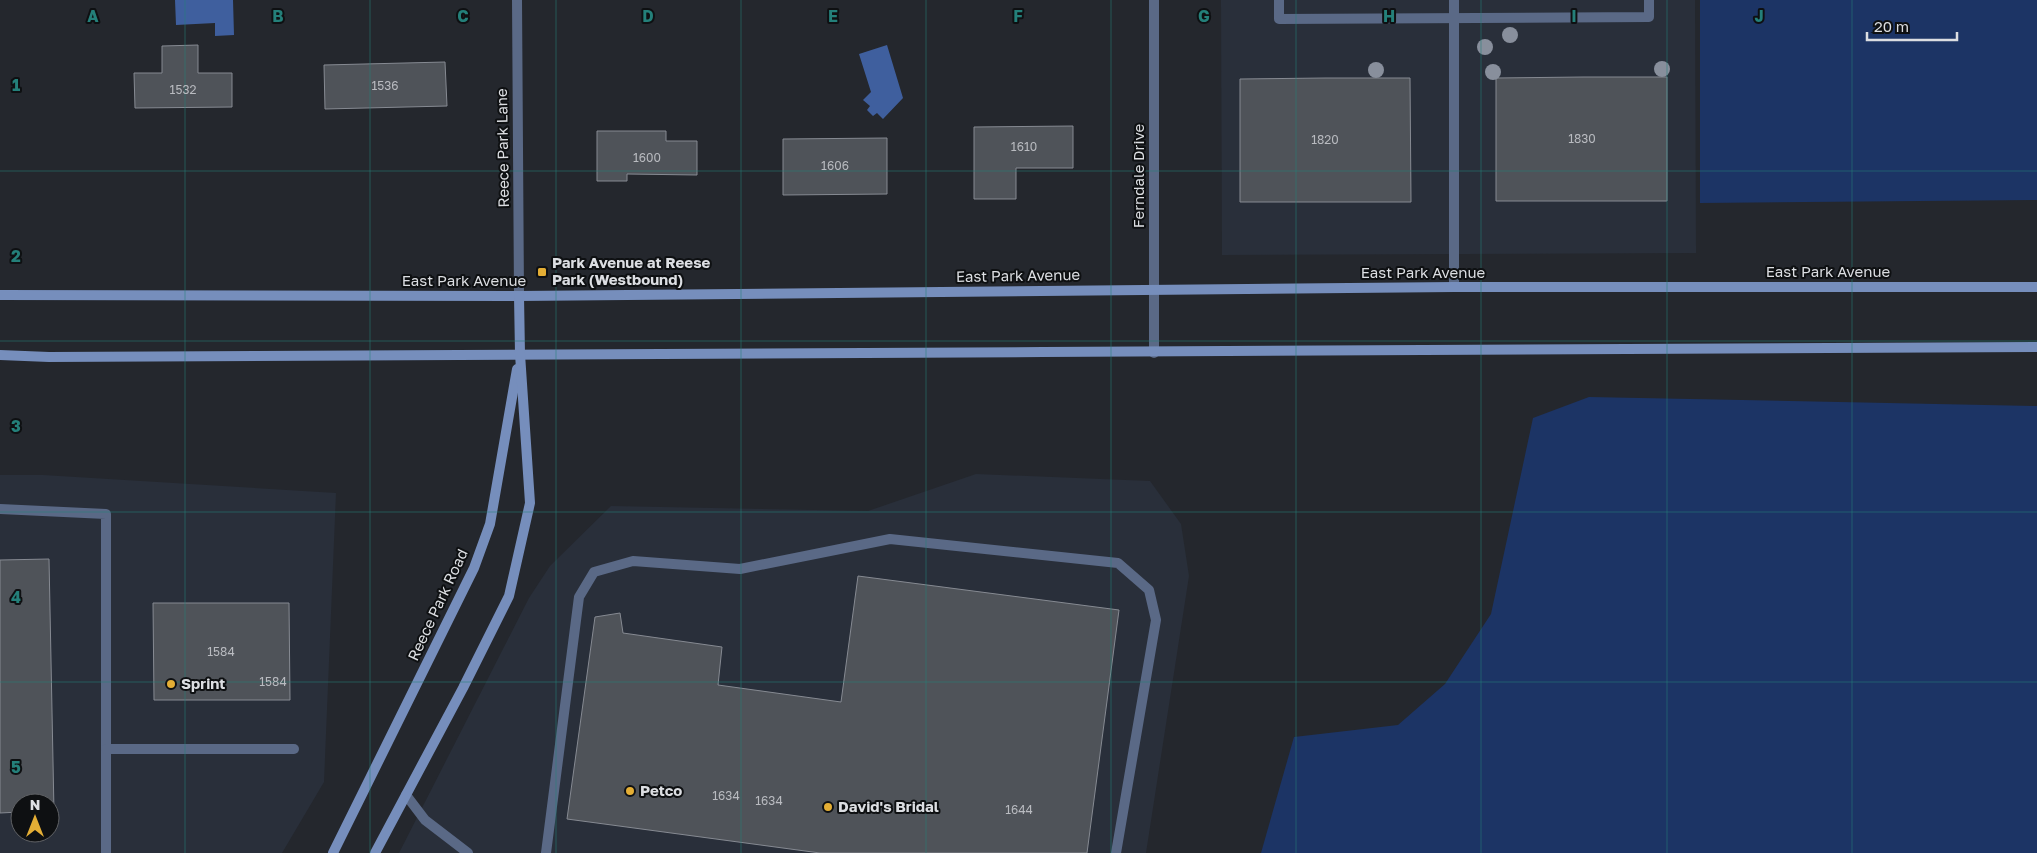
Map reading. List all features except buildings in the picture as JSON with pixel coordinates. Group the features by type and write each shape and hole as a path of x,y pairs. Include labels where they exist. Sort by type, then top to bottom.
{"main road":[{"name":"East Park Avenue","path":"0,295 519,296 1454,287 2037,287"},
{"name":"Reece Park Road","path":"375,853 509,596 530,503 520,354 519,296"},
{"path":"0,355 2037,348"},
{"name":"Reece Park Road","path":"333,853 459,599 487,533 520,354"}],"street":[{"name":"Reece Park Lane","path":"517,0 519,296"},
{"name":"Ferndale Drive","path":"1154,0 1154,352"},
{"path":"1279,0 1279,19 1649,17 1649,0"},
{"path":"1454,0 1454,287"},
{"path":"0,509 106,514 106,853"},
{"path":"546,853 579,597 594,572 633,561 740,569 890,539 1118,563 1149,590 1156,620 1116,853"},
{"path":"106,749 294,749"},
{"path":"406,795 425,820 468,853"}],"shaded area":[{"path":"175,0 233,0 234,35 215,36 215,23 176,25"},
{"path":"1221,0 1695,0 1696,253 1222,255"},
{"path":"1700,0 2037,0 2037,200 1700,203"},
{"path":"887,45 903,98 883,119 877,113 873,116 867,110 870,106 863,100 871,92 859,54"},
{"path":"1589,397 2037,406 2037,853 1261,853 1294,737 1398,725 1445,684 1491,614 1533,418"},
{"path":"976,474 1150,481 1181,524 1189,576 1146,853 399,853 529,598 550,566 611,506 868,511"},
{"path":"0,475 43,475 336,493 324,782 282,853 0,853"}],"place":[{"name":"Park Avenue at Reese Park (Westbound)","path":"542,272"},
{"name":"Sprint","path":"171,684"},
{"name":"Petco","path":"630,791"},
{"name":"David's Bridal","path":"828,807"}]}
